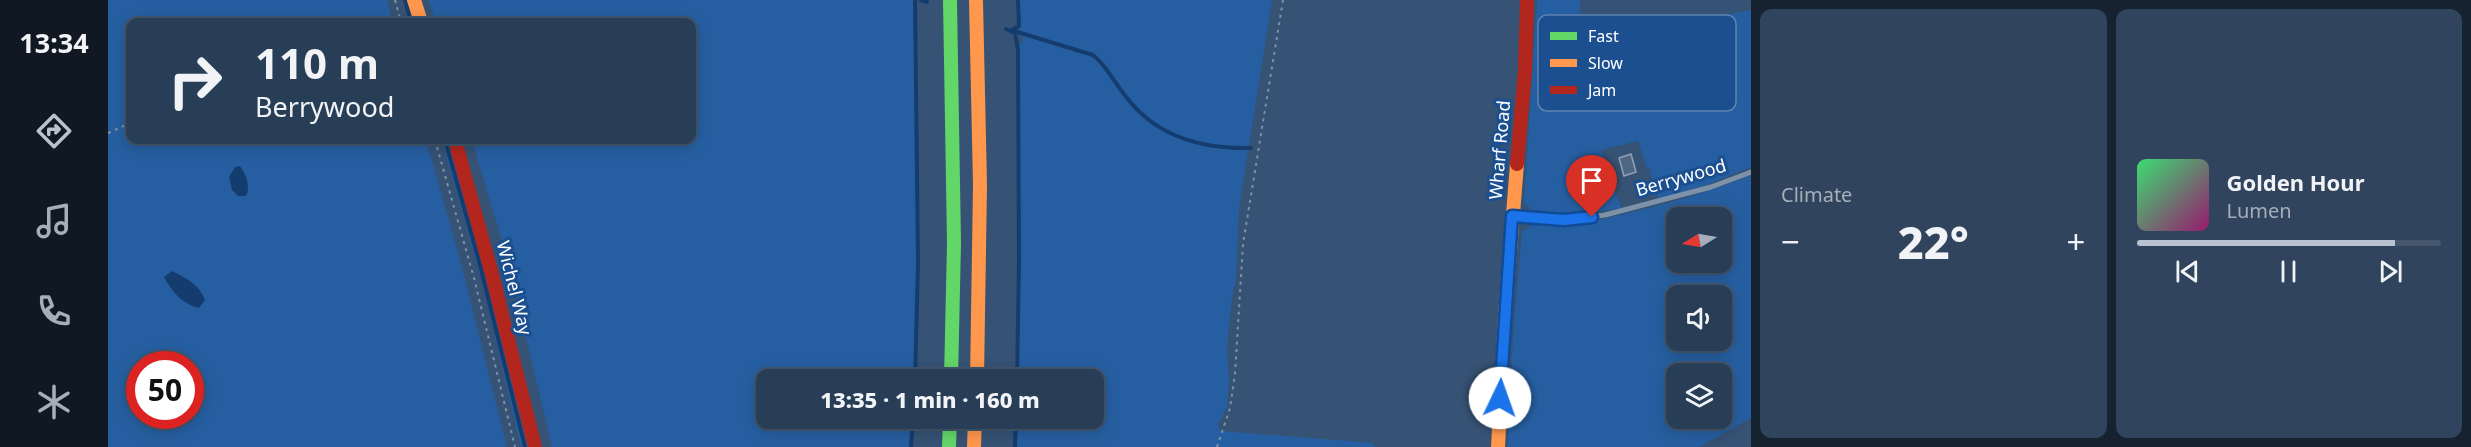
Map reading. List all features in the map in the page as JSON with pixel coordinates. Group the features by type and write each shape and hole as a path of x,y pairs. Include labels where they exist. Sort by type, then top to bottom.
{"main road":[{"path":"414,0 420,18"},
{"path":"950,0 954,243 951,369"},
{"path":"976,0 980,184 977,369"},
{"name":"Wharf Road","path":"1498,447 1512,216 1525,71 1527,0"},
{"name":"Wichel Way","path":"455,144 491,271 536,447"},
{"path":"949,447 950,429"},
{"path":"974,447 975,429"}],"lane":[{"name":"Berrywood","path":"1512,216 1564,220 1605,215 1711,187 1751,172"}],"path":[{"path":"395,0 400,18"},
{"path":"1217,447 1230,408 1235,374 1243,244 1282,0"},
{"path":"108,133 126,125"},
{"path":"436,144 474,278 515,447"}],"shaded area":[{"path":"108,0 387,0 392,18 126,18 126,144 427,144 462,267 507,447 108,447"},
{"path":"429,0 915,0 918,263 915,369 756,369 756,429 912,429 911,447 552,447 508,262 473,144 696,144 696,18 434,18"},
{"path":"1018,0 1272,0 1239,208 1236,280 1227,347 1229,381 1227,407 1218,424 1221,431 1373,443 1375,447 1016,447 1016,429 1104,429 1104,369 1017,369 1018,50 1023,39 1019,26"},
{"path":"1537,0 1580,0 1581,15 1538,15 1538,111 1736,111 1736,15 1723,15 1751,10 1751,167 1709,184 1658,199 1638,141 1601,150 1621,208 1568,217 1539,215 1524,203"},
{"path":"443,144 450,144 530,447 521,447 483,286"},
{"path":"240,166 247,181 246,196 238,196 232,190 229,177 235,167"},
{"path":"1751,175 1751,418 1732,429 1732,363 1666,363 1666,429 1731,429 1699,447 1508,447 1512,354 1522,231 1538,223 1578,224 1690,197"},
{"path":"172,271 187,279 200,290 205,300 199,308 178,297 170,288 164,277"}],"building":[{"path":"1631,154 1636,172 1624,176 1619,158"}],"waterway":[{"path":"405,0 410,18"},
{"path":"915,0 918,263 915,369"},
{"path":"921,0 927,2"},
{"path":"1013,29 1019,26 1018,0"},
{"path":"1006,29 1015,33 1018,50 1017,369"},
{"path":"1014,31 1093,55 1103,64 1139,112 1167,132 1199,143 1251,148"},
{"path":"446,144 479,261 525,447"},
{"path":"911,447 912,429"},
{"path":"1015,447 1016,429"}],"traffic: fast":[{"path":"950,0 954,243 951,369"},
{"path":"949,447 950,429"}],"traffic: slow":[{"path":"414,0 420,18"},
{"path":"976,0 980,185 977,369"},
{"path":"1498,447 1505,315 1517,164"},
{"path":"974,447 975,429"}],"traffic: jam":[{"path":"1517,164 1525,71 1527,0"},
{"path":"456,144 535,447"}],"route":[{"path":"1500,398 1512,216 1564,220 1592,217"}]}
